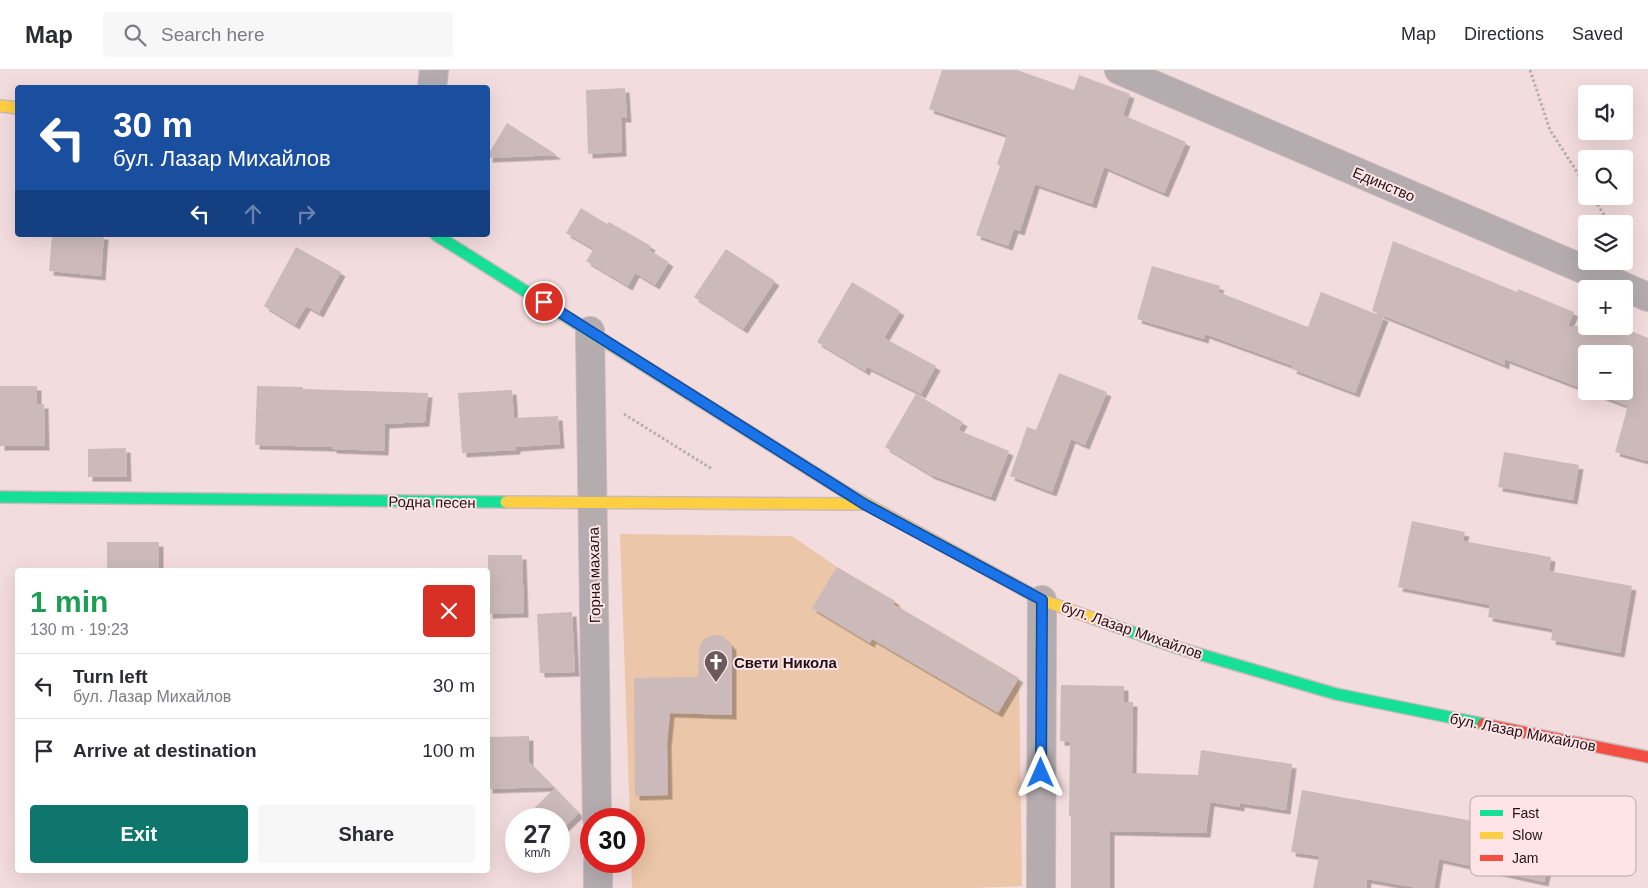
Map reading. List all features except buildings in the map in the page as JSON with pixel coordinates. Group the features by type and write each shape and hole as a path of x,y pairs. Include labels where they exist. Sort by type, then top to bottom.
{"street":[{"path":"432,85 434,70"},
{"name":"Единство","path":"1119,70 1648,297"},
{"path":"0,106 15,108"},
{"name":"бул. Лазар Михайлов","path":"439,237 864,504 1042,600 1175,647 1336,694 1648,757"},
{"name":"Горна махала","path":"590,331 597,808"},
{"name":"Родна песен","path":"0,497 864,504"},
{"path":"1041,888 1042,600"},
{"path":"598,873 598,888"}],"path":[{"path":"1530,70 1550,130 1578,174"},
{"path":"591,393 716,472"}],"shaded area":[{"path":"620,534 792,536 837,567 895,601 904,610 1019,678 1022,886 974,888 632,888 631,873 645,873 645,808 630,808"}],"traffic: fast":[{"path":"439,237 850,495"},
{"path":"0,497 506,502"},
{"path":"1095,619 1175,647 1336,694 1483,724"}],"traffic: slow":[{"path":"0,106 15,108"},
{"path":"850,495 1042,600 1095,619"},
{"path":"506,502 864,504"}],"traffic: jam":[{"path":"1483,724 1648,757"}],"place":[{"name":"Свети Никола","path":"716,683"}],"route":[{"path":"544,302 864,504 1042,600 1041,773"}]}
